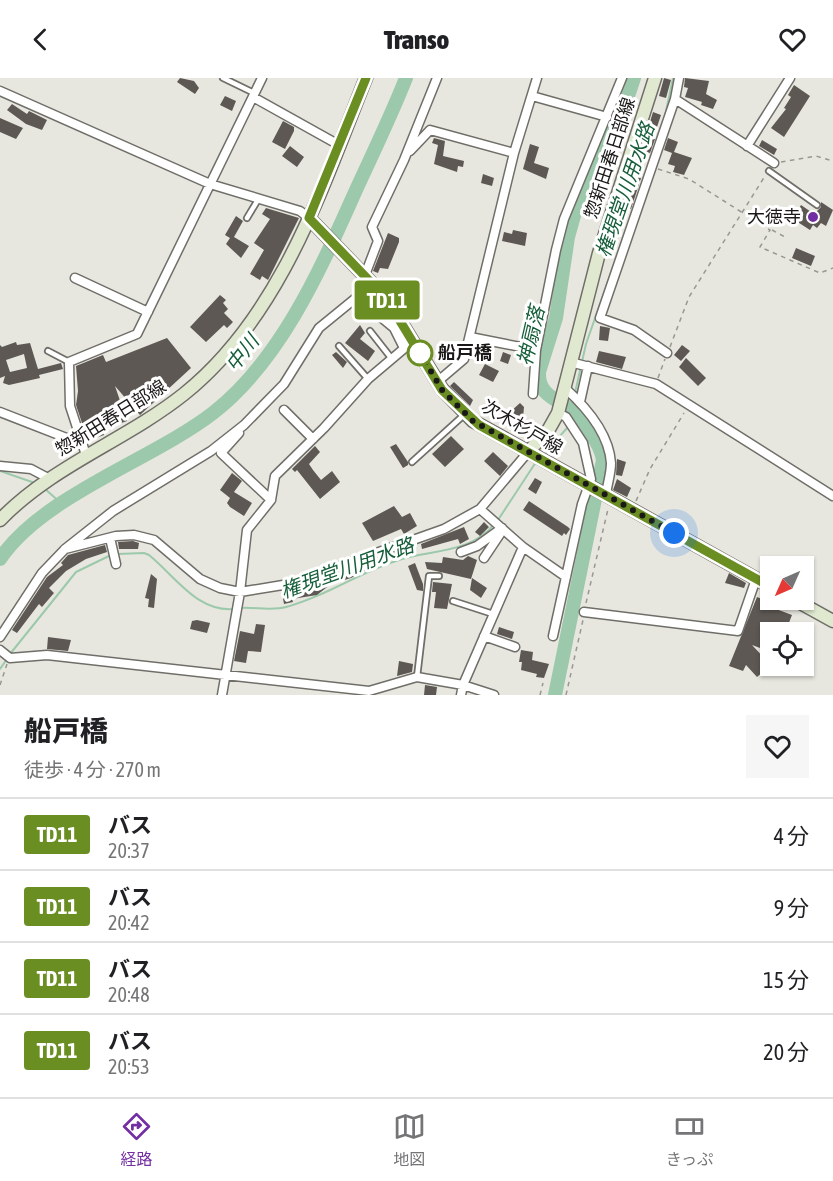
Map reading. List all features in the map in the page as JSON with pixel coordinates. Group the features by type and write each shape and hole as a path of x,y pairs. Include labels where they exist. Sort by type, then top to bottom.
{"main road":[{"path":"309,218 366,78"},
{"name":"惣新田春日部線","path":"558,413 598,252 655,78"},
{"name":"惣新田春日部線","path":"0,520 84,449 144,422 183,394 230,350 265,300 309,218"},
{"name":"次木杉戸線","path":"309,218 366,281 437,382 465,414 479,425 608,496"},
{"path":"529,451 549,429 558,413"},
{"path":"608,496 760,581"},
{"path":"813,610 833,621"}],"street":[{"path":"84,449 70,406 69,362 137,334 262,78"},
{"path":"222,695 240,592 247,530 271,500 275,476 368,380 409,344 371,309 366,281 378,241 372,227 437,78"},
{"path":"437,382 465,359 514,153 537,78"},
{"path":"533,394 536,350 564,219 622,78"},
{"path":"667,353 634,330 600,318 654,168 679,78"},
{"path":"747,146 790,78"},
{"path":"0,91 210,184 300,211 309,218"},
{"path":"253,95 339,145"},
{"path":"532,96 607,117"},
{"path":"675,99 774,163"},
{"path":"405,155 430,129 514,153"},
{"path":"75,278 148,312"},
{"path":"271,500 221,453 244,425 284,384 319,327 366,281"},
{"path":"470,337 536,350"},
{"path":"570,362 656,384 833,496"},
{"path":"580,402 588,366"},
{"path":"565,388 593,418 609,453 611,470 608,496"},
{"path":"284,410 313,439"},
{"path":"0,412 84,449"},
{"path":"553,636 591,470 586,451 570,423 558,413"},
{"path":"0,637 42,573 65,549 112,510 211,451 244,425"},
{"path":"65,549 110,538 134,535 154,540 200,579 220,588 240,592 289,584 444,529 480,509 529,451"},
{"path":"0,466 31,469 48,478"},
{"path":"480,509 524,547 566,578"},
{"path":"461,552 477,546 501,528"},
{"path":"484,558 500,534 501,528"},
{"path":"110,538 116,564"},
{"path":"461,695 463,685 524,547"},
{"path":"585,612 738,631 756,579"},
{"path":"484,636 515,646"},
{"path":"0,650 10,658 47,655 369,691 417,677 463,685 494,695"}],"lane":[{"path":"224,78 253,95"},
{"path":"769,171 817,205"},
{"path":"247,218 259,198"},
{"path":"370,331 392,359"},
{"path":"339,346 368,380"},
{"path":"48,351 69,362"},
{"path":"412,462 465,414"},
{"path":"417,677 429,576 439,576"},
{"path":"453,601 494,615"}],"path":[{"path":"774,163 816,156 833,161"},
{"path":"654,168 689,179 770,230 787,238"},
{"path":"656,384 689,297 769,171"},
{"path":"770,230 760,247 820,273 833,268"},
{"path":"632,510 650,469 688,405"},
{"path":"566,695 608,496"},
{"path":"0,685 10,658"},
{"path":"540,695 543,683"}],"building":[{"path":"180,78 194,81 199,88 195,94 177,82"},
{"path":"664,78 671,80 666,98 659,96"},
{"path":"685,78 709,81 706,94 717,100 713,109 701,105 702,102 685,97 688,88 684,87"},
{"path":"794,85 810,96 784,137 771,128 786,109 784,108 791,97 788,95"},
{"path":"225,96 236,101 232,111 220,105"},
{"path":"12,104 27,114 29,111 47,120 42,130 26,124 7,110"},
{"path":"653,112 661,115 657,127 649,125"},
{"path":"0,118 23,128 16,139 0,132"},
{"path":"283,121 294,127 285,149 272,142"},
{"path":"647,136 655,139 650,153 642,150"},
{"path":"434,138 445,141 443,156 464,161 463,167 458,166 457,172 434,164 438,145 432,143"},
{"path":"668,138 678,142 674,152 692,158 684,175 673,172 675,166 668,164 672,153 664,150"},
{"path":"762,140 777,149 774,155 759,146"},
{"path":"530,144 539,147 534,163 549,168 546,179 523,169"},
{"path":"290,146 304,157 297,167 282,156"},
{"path":"483,174 494,178 492,186 481,183"},
{"path":"634,175 641,178 631,209 623,206"},
{"name":"大徳寺","path":"821,202 833,210 826,226 821,223 817,228 813,225 810,230 793,219 801,205 814,214 821,207"},
{"path":"266,208 299,218 268,280 262,276 260,280 250,274 264,250 254,243 270,219 262,214"},
{"path":"236,216 243,221 234,237 249,246 241,258 226,244 230,238 225,235"},
{"path":"513,230 527,233 525,246 502,241 504,232 512,234"},
{"path":"388,233 399,238 399,242 388,269 380,268 378,273 373,271"},
{"path":"796,248 815,256 811,266 792,258"},
{"path":"403,293 411,296 407,304 400,301"},
{"path":"220,295 226,300 223,303 228,309 224,313 233,322 227,328 224,325 206,342 190,327"},
{"path":"360,325 365,333 360,339 375,351 368,361 345,343"},
{"path":"600,326 610,328 608,341 599,340"},
{"path":"167,338 191,368 140,415 115,386 127,421 102,430 104,435 88,441 76,405 78,391 76,366 103,355 106,362"},
{"path":"16,342 17,345 30,343 38,369 61,363 63,369 39,375 40,378 9,385 3,383 5,376 0,378 0,345 2,347","holes":["24,354 27,368 10,372 6,360"]},
{"path":"682,345 690,351 681,361 674,355"},
{"path":"479,348 488,348 486,359 478,359"},
{"path":"599,351 626,357 622,369 596,362"},
{"path":"336,352 347,362 343,368 332,355"},
{"path":"503,352 511,355 508,364 500,361"},
{"path":"686,358 706,378 698,386 679,367"},
{"path":"485,364 499,371 493,382 479,375"},
{"path":"454,382 473,400 470,406 450,386"},
{"path":"520,403 524,407 523,418 514,426 515,416 510,412"},
{"path":"451,436 464,449 445,467 432,454"},
{"path":"396,444 408,462 408,465 403,468 390,447"},
{"path":"315,446 320,452 309,464 313,470 321,480 332,471 340,482 320,499 297,470 295,472 292,469"},
{"path":"493,452 508,466 500,476 484,461"},
{"path":"617,459 626,462 622,476 616,475"},
{"path":"232,473 242,481 234,492 252,503 244,516 230,507 227,503 230,498 220,490"},
{"path":"535,478 542,482 536,494 528,489"},
{"path":"617,479 631,488 627,497 613,490"},
{"path":"529,501 568,527 570,529 566,535 564,533 562,536 523,510"},
{"path":"394,506 402,517 410,513 417,526 404,534 401,529 373,541 362,523"},
{"path":"484,522 489,527 480,536 475,532"},
{"path":"464,527 469,539 460,544 458,539 422,549 421,544"},
{"path":"118,542 139,543 138,549 119,549"},
{"path":"105,545 107,552 86,559 66,571 49,588 54,593 42,607 39,604 17,633 12,630 47,577 63,565 61,563 68,555"},
{"path":"468,556 477,560 471,579 427,569 425,562 442,563 443,557 463,560"},
{"path":"377,560 379,564 351,578 331,584 317,595 292,599 293,602 284,604 282,593 313,583 314,586 331,576"},
{"path":"415,563 423,584 423,591 417,590 408,566"},
{"path":"729,573 746,583 744,588 725,583"},
{"path":"151,574 157,579 154,608 148,607 149,599 145,598"},
{"path":"472,578 487,588 481,598 470,590"},
{"path":"433,582 452,584 447,609 434,608 436,592 432,592"},
{"path":"757,597 760,598 760,610 779,610 792,615 789,622 760,622 760,648 752,645 760,653 760,674 757,677 746,665 743,671 729,666"},
{"path":"192,621 210,623 207,633 190,629"},
{"path":"256,624 265,625 261,652 248,651 246,663 234,661 240,631 254,634"},
{"path":"499,627 514,632 512,639 497,634"},
{"path":"48,637 71,640 68,651 47,649"},
{"path":"521,650 533,652 532,660 549,664 544,678 521,670 522,662 519,662"},
{"path":"399,661 413,664 412,672 397,676"},
{"path":"425,685 437,687 436,695 424,695"}],"waterway":[{"name":"中川","path":"0,559 42,516 213,413 238,391 260,366 314,281 406,78"},
{"name":"神扇落","path":"555,695 603,460 595,439 580,418 548,395 541,386 539,372 556,318 568,237 575,212 625,105 634,78"},
{"name":"権現堂川用水路","path":"665,116 673,78"},
{"name":"権現堂川用水路","path":"575,393 586,344 628,224"},
{"name":"権現堂川用水路","path":"572,419 573,401"},
{"name":"権現堂川用水路","path":"542,456 568,427"},
{"name":"権現堂川用水路","path":"498,520 536,462"},
{"path":"0,471 32,482"},
{"path":"45,489 62,504"},
{"name":"権現堂川用水路","path":"240,608 286,607 316,597 387,564 464,545 475,540 494,524"},
{"name":"権現堂川用水路","path":"117,554 144,553 149,555 198,599 209,605 234,609"},
{"name":"権現堂川用水路","path":"10,654 76,572 111,555"},
{"name":"権現堂川用水路","path":"0,669 7,659"}],"bus line":[{"name":"TD11","path":"366,78 309,218 386,298 442,390 479,425 760,581"}],"place":[{"name":"大徳寺","path":"813,217"},
{"name":"船戸橋","path":"420,353"}],"route":[{"path":"420,353 442,390 473,421 674,533"}]}
